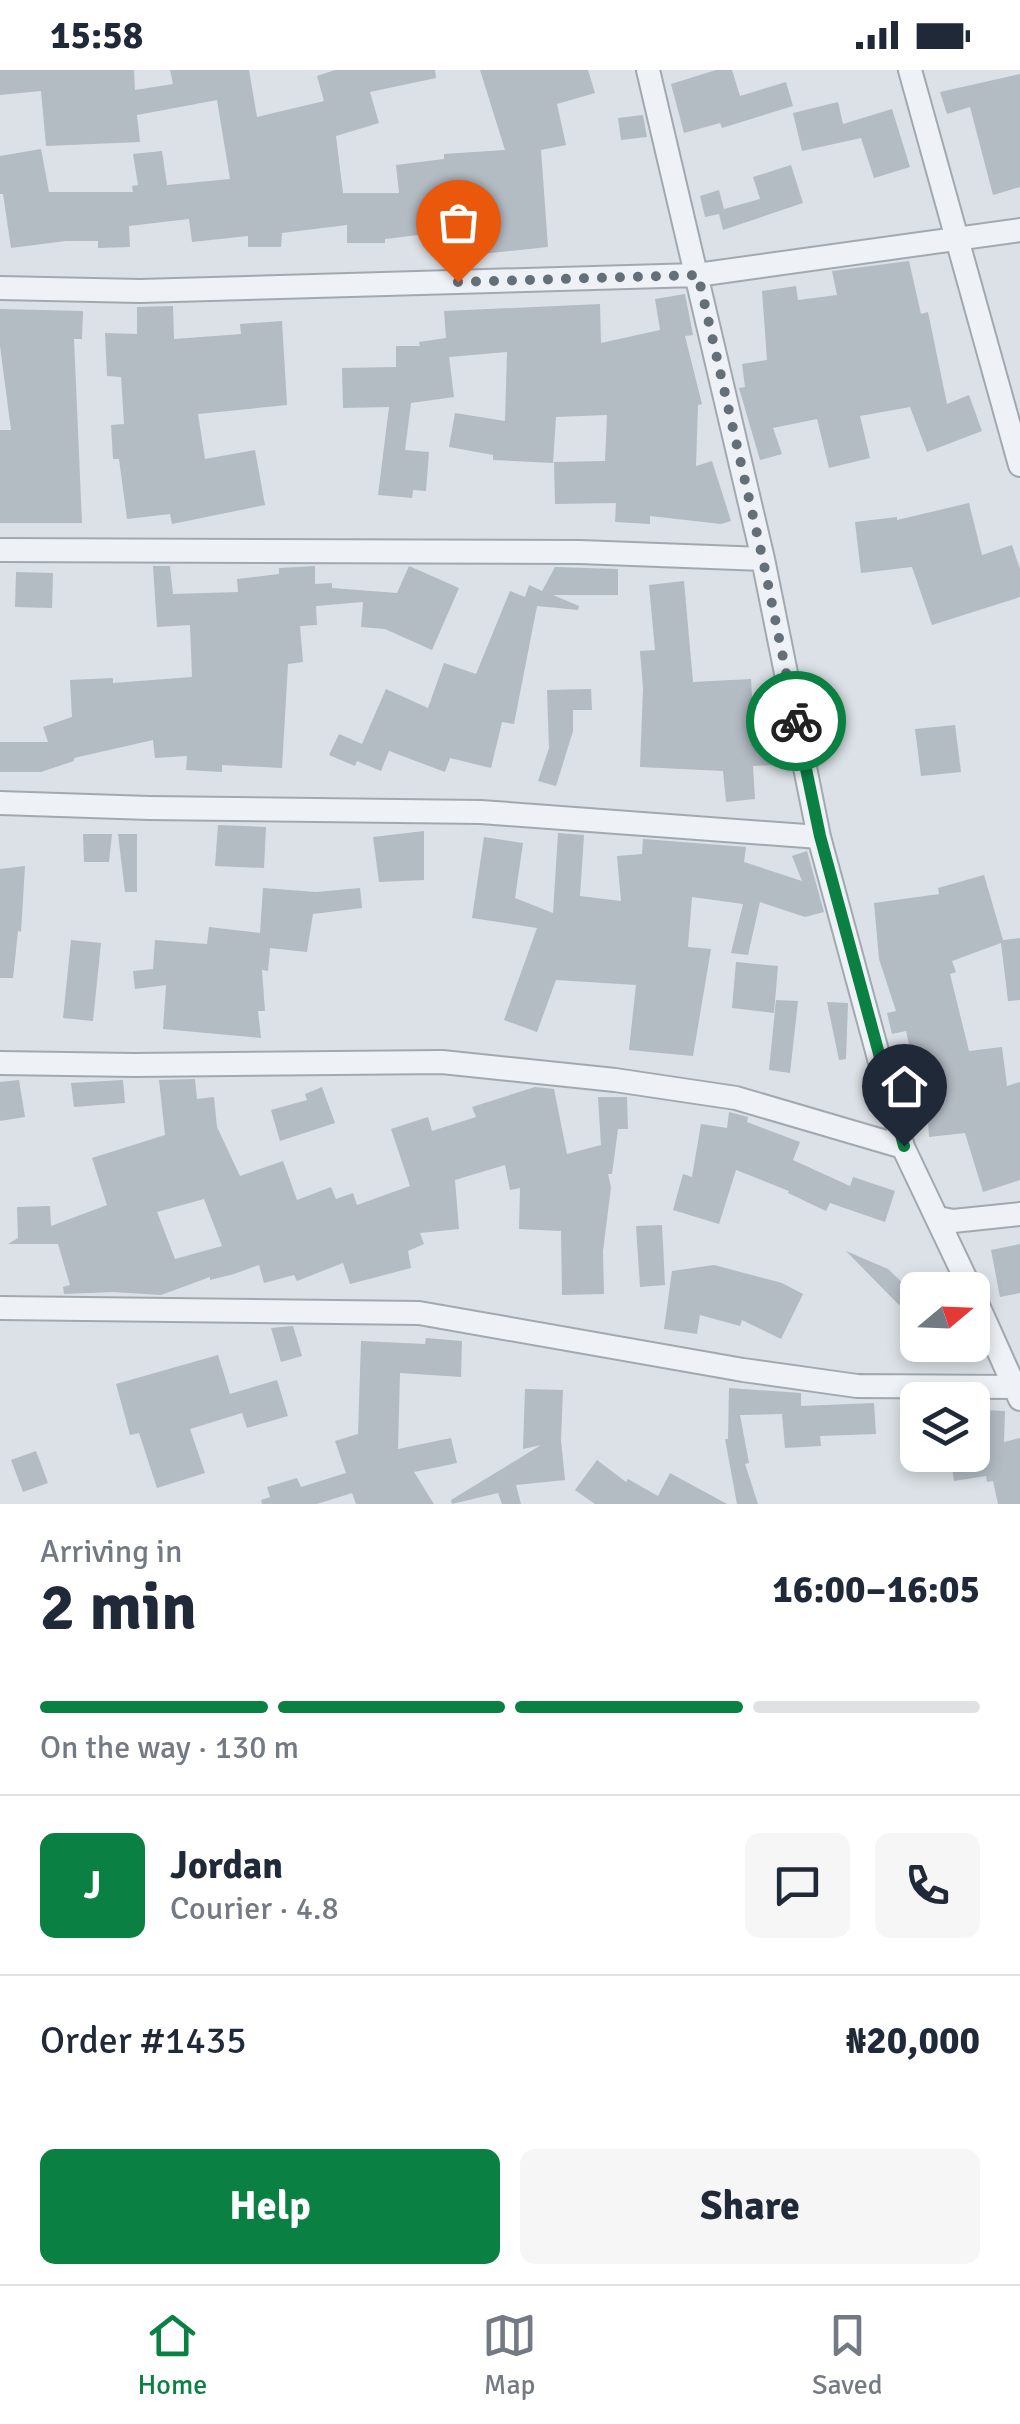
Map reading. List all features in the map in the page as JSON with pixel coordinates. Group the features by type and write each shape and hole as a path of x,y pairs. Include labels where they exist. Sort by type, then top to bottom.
{"street":[{"path":"648,70 763,560 820,836 904,1146 963,1272"},
{"path":"910,70 1020,464"},
{"path":"0,288 140,290 698,275 1020,230"},
{"path":"0,550 580,552 763,560"},
{"path":"0,803 481,812 820,836"},
{"path":"0,1063 442,1062 615,1080 736,1098 904,1146"},
{"path":"938,1218 953,1222 1020,1214"},
{"path":"0,1308 419,1313 742,1370 857,1386 1018,1393 990,1331"}],"building":[{"path":"0,70 134,70 135,90 173,84 170,70 249,70 257,117 324,101 317,76 335,70 435,70 436,78 370,92 379,123 336,136 343,193 399,193 396,165 444,159 444,154 505,150 480,70 588,70 595,93 557,104 566,145 541,150 548,247 462,256 460,230 385,239 385,243 347,243 347,225 282,233 281,247 248,247 248,236 192,242 189,219 129,226 130,247 98,248 98,241 66,241 11,248 0,194 0,156 41,149 49,192 133,192 132,186 138,185 133,154 162,151 167,185 230,179 217,100 137,115 140,142 46,146 41,91 0,95"},
{"path":"716,70 732,70 740,96 786,82 793,106 722,128 720,123 684,133 671,84"},
{"path":"1020,74 1020,187 993,195 970,107 947,114 940,92"},
{"path":"838,102 843,124 892,109 910,167 874,178 861,138 802,151 793,113"},
{"path":"643,115 647,137 621,140 618,118"},
{"path":"791,165 803,203 723,230 719,214 705,217 700,196 719,190 724,209 760,199 753,177"},
{"path":"909,261 921,314 928,312 947,404 969,395 982,431 927,452 910,407 860,416 870,458 829,468 817,419 773,428 782,454 760,460 739,388 745,387 742,364 767,360 762,291 796,286 798,300 837,295 832,271"},
{"path":"685,294 693,335 685,336 702,404 698,405 696,466 712,461 731,521 721,524 650,516 650,524 615,522 616,503 555,504 554,462 605,461 607,415 556,417 553,463 493,460 493,455 449,447 455,413 505,421 507,352 449,357 454,397 411,403 405,450 429,452 426,491 413,490 412,498 378,495 389,407 343,408 342,368 396,367 396,346 420,346 419,342 446,338 444,311 600,304 601,343 660,330 655,299"},
{"path":"173,306 174,339 241,334 240,324 282,321 287,405 198,414 205,459 255,450 265,505 172,524 170,514 127,519 119,459 113,459 111,425 124,424 121,377 107,376 105,333 137,334 137,307"},
{"path":"0,309 83,311 82,339 74,339 82,523 0,523 0,430 11,430 0,346"},
{"path":"969,503 982,555 1012,545 1020,569 1020,597 932,625 912,567 861,573 855,522 897,520"},
{"path":"153,566 170,566 173,594 238,592 237,579 279,574 279,568 315,566 315,584 332,583 332,588 397,593 409,566 459,588 432,650 385,629 361,627 363,602 316,606 317,625 300,626 303,662 288,664 282,768 222,765 222,772 186,770 187,756 155,758 153,740 74,758 41,772 0,772 0,742 48,742 43,727 72,717 70,680 113,678 113,683 192,677 190,625 157,627"},
{"path":"555,567 618,569 618,595 553,595 579,606 578,610 537,606 514,724 502,722 491,768 450,758 445,772 389,751 381,771 329,755 339,734 362,744 386,689 428,708 444,663 476,674 510,591 525,597 529,585 542,591"},
{"path":"16,572 53,573 52,608 15,607"},
{"path":"684,581 693,682 751,679 754,728 772,726 776,765 753,766 755,799 726,802 723,771 640,767 640,651 655,650 649,585"},
{"path":"591,689 592,710 573,710 573,731 556,786 538,781 549,748 547,690"},
{"path":"955,725 961,772 921,776 915,729"},
{"path":"218,825 266,827 264,868 215,866"},
{"path":"424,831 424,880 379,882 373,837"},
{"path":"558,833 584,835 580,896 621,901 617,856 642,854 643,839 746,847 744,862 802,881 792,856 807,851 824,912 805,917 760,902 748,955 731,953 743,904 692,897 688,947 711,949 693,1056 629,1050 636,985 556,980 537,1032 504,1020 537,928 472,918 484,837 523,843 515,898 553,913"},
{"path":"83,834 112,834 109,862 84,862"},
{"path":"118,834 137,834 137,892 125,892"},
{"path":"25,866 21,932 18,931 13,978 0,978 0,869"},
{"path":"984,875 1003,940 1020,938 1020,1000 1008,1001 1001,943 952,961 956,972 950,974 969,1051 1002,1047 1007,1086 1020,1082 1020,1180 983,1192 965,1133 929,1137 927,1101 916,1048 910,1049 906,1031 892,1034 887,1013 896,1011 879,959 874,903 939,894 938,888"},
{"path":"263,888 316,892 360,888 362,908 313,914 307,952 270,948 268,971 262,970 265,1011 258,1011 261,1038 163,1029 166,985 135,989 133,971 153,969 155,940 207,944 209,927 260,933"},
{"path":"71,940 101,943 93,1021 63,1018"},
{"path":"736,962 778,966 774,1013 732,1008"},
{"path":"776,1000 798,1001 790,1073 769,1070"},
{"path":"827,1002 848,1003 846,1059 839,1060"},
{"path":"195,1079 197,1099 214,1097 217,1127 240,1176 283,1161 297,1200 331,1187 336,1199 353,1193 357,1205 410,1186 391,1129 428,1117 432,1131 476,1117 472,1107 535,1087 554,1089 567,1154 601,1145 598,1097 627,1097 628,1129 618,1129 612,1174 608,1174 611,1187 603,1251 604,1294 562,1295 561,1231 519,1229 520,1188 510,1190 505,1165 455,1180 459,1229 420,1233 424,1244 408,1251 411,1268 350,1284 343,1263 297,1281 294,1275 264,1283 259,1265 161,1295 64,1294 63,1287 70,1285 58,1244 8,1244 18,1238 17,1207 50,1206 51,1226 107,1205 92,1158 165,1135 159,1080","holes":["204,1199 222,1246 175,1259 157,1212"]},
{"path":"19,1080 25,1117 0,1121 0,1082"},
{"path":"123,1080 125,1103 74,1107 71,1083"},
{"path":"322,1087 335,1123 280,1141 271,1110 307,1100 305,1094"},
{"path":"729,1112 800,1142 793,1160 850,1186 853,1177 895,1191 885,1222 830,1203 826,1211 736,1170 719,1224 673,1210 683,1174 692,1177 701,1124 727,1128"},
{"path":"662,1225 665,1285 640,1287 636,1226"},
{"path":"1020,1244 1020,1293 1000,1297 991,1250"},
{"path":"846,1251 888,1269 900,1280 899,1305"},
{"path":"714,1265 782,1283 803,1294 781,1339 742,1320 740,1326 700,1315 697,1334 664,1329 672,1271"},
{"path":"293,1326 302,1356 281,1362 271,1328"},
{"path":"426,1338 462,1341 461,1377 400,1373 398,1449 451,1438 457,1463 414,1472 434,1504 356,1504 352,1493 317,1504 262,1504 261,1500 270,1497 267,1487 297,1478 301,1487 346,1473 335,1441 358,1434 361,1341 425,1344"},
{"path":"218,1355 230,1394 277,1380 288,1416 247,1428 242,1413 190,1429 205,1473 157,1488 139,1433 130,1435 116,1384"},
{"path":"729,1388 801,1393 801,1406 874,1403 876,1434 820,1436 821,1446 785,1448 782,1414 740,1415 749,1463 745,1464 758,1504 737,1504 725,1439"},
{"path":"525,1389 563,1390 561,1440 565,1480 516,1485 521,1504 502,1504 498,1493 452,1504 451,1500 541,1445 523,1449"},
{"path":"990,1410 1005,1411 1004,1442 1020,1438 1020,1504 998,1504 993,1481 987,1482 986,1476 954,1481 953,1472 990,1472"},
{"path":"36,1451 48,1483 23,1492 11,1460"},
{"path":"597,1460 626,1482 628,1479 658,1496 670,1473 727,1504 595,1504 575,1490"}],"way so far":[{"path":"458,282 698,275 796,721"}],"route":[{"path":"796,721 820,836 904,1146"}]}
